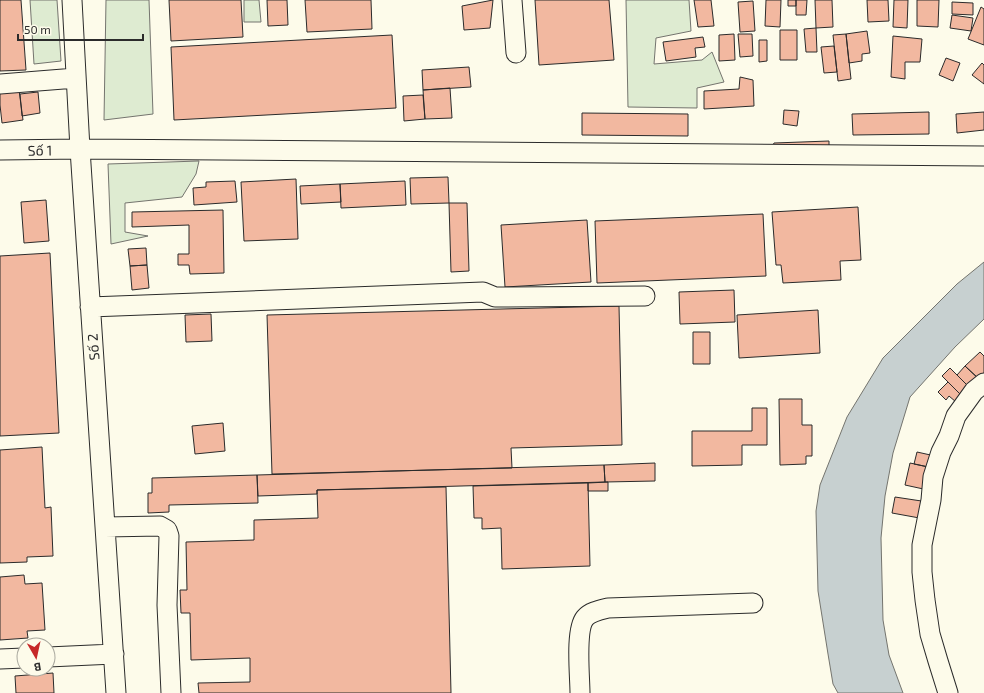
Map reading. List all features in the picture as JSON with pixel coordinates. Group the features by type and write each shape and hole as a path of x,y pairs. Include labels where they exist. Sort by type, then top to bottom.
{"street":[{"name":"Số 2","path":"72,0 90,307 116,693"},
{"path":"512,0 516,53"},
{"path":"0,84 76,78"},
{"name":"Số 1","path":"0,150 80,149 984,156"},
{"path":"90,307 483,292 495,297 645,296"},
{"path":"948,693 930,634 922,572 922,545 931,500 933,476 941,452 949,436 956,416 974,392 984,383"},
{"path":"105,527 160,526 167,530 169,536 168,605 171,693"},
{"path":"580,693 579,639 581,626 584,618 594,612 608,608 753,603"},
{"path":"56,656 114,654"},
{"path":"0,659 16,658"}],"green space":[{"path":"30,0 57,0 61,61 34,64"},
{"path":"106,0 149,0 153,114 104,120"},
{"path":"244,0 259,0 261,22 244,22"},
{"path":"626,0 689,0 691,31 656,38 654,64 702,60 712,52 724,82 697,88 697,108 628,107"},
{"path":"199,161 196,174 182,197 125,203 125,232 148,236 111,244 108,164"}],"shaded area":[{"path":"984,262 984,319 955,347 910,397 893,453 885,496 881,538 883,620 889,655 903,693 838,693 833,684 818,591 816,511 820,485 847,417 883,358 957,284"}],"building":[{"path":"0,0 21,0 26,70 0,71"},
{"path":"169,0 241,0 243,37 171,41"},
{"path":"267,0 287,0 288,25 268,26"},
{"path":"305,0 371,0 372,29 307,32"},
{"path":"493,0 490,28 464,30 462,6"},
{"path":"535,0 609,0 614,60 539,65"},
{"path":"694,0 711,0 714,26 698,27"},
{"path":"766,0 781,0 780,27 765,26"},
{"path":"788,0 796,0 796,6 788,6"},
{"path":"796,0 807,0 806,15 796,15"},
{"path":"815,0 832,0 833,27 816,28"},
{"path":"867,0 888,0 889,21 868,22"},
{"path":"894,0 908,0 907,28 893,27"},
{"path":"917,0 939,0 938,27 917,26"},
{"path":"753,1 755,31 740,32 738,2"},
{"path":"952,2 973,3 973,15 952,14"},
{"path":"981,7 984,9 984,45 968,39"},
{"path":"952,15 973,18 971,31 950,28"},
{"path":"816,28 817,52 806,52 804,29"},
{"path":"780,30 797,30 797,60 780,60"},
{"path":"867,31 870,53 862,54 862,61 849,63 846,34"},
{"path":"734,34 735,60 719,61 719,35"},
{"path":"738,34 752,34 753,56 740,57"},
{"path":"846,34 851,79 838,81 833,35"},
{"path":"392,35 396,108 174,120 171,47"},
{"path":"893,36 922,39 920,62 905,62 905,79 891,77"},
{"path":"703,37 705,47 695,48 696,57 666,61 663,42"},
{"path":"759,40 767,40 767,61 759,62"},
{"path":"834,46 837,72 824,73 821,47"},
{"path":"946,58 960,63 953,81 939,75"},
{"path":"982,63 984,65 984,84 972,75"},
{"path":"469,67 471,87 423,90 422,70"},
{"path":"740,77 753,80 754,106 704,109 704,91 739,89"},
{"path":"450,88 452,118 425,119 423,90"},
{"path":"19,90 23,120 2,123 0,92"},
{"path":"38,92 40,113 22,116 20,94"},
{"path":"423,95 425,119 404,121 403,96"},
{"path":"784,110 799,111 797,126 783,124"},
{"path":"929,112 929,134 853,135 852,114"},
{"path":"984,112 984,130 957,133 956,114"},
{"path":"582,113 688,114 688,136 582,135"},
{"path":"829,141 829,149 770,151 774,143"},
{"path":"448,177 449,203 411,204 410,178"},
{"path":"296,179 298,239 244,241 241,182"},
{"path":"235,181 237,202 194,205 193,188 206,187 206,182"},
{"path":"405,181 406,205 341,208 340,184"},
{"path":"340,184 341,202 301,204 300,186"},
{"path":"46,200 49,241 24,243 21,202"},
{"path":"449,203 467,203 469,271 451,272"},
{"path":"858,207 861,260 840,261 841,280 783,283 781,265 776,265 772,212"},
{"path":"223,210 224,273 190,274 189,265 178,265 178,254 189,254 189,225 132,227 132,212"},
{"path":"763,214 766,276 597,283 595,221"},
{"path":"587,220 591,282 505,287 501,225"},
{"path":"146,248 147,265 130,266 128,249"},
{"path":"50,253 59,433 0,436 0,256"},
{"path":"147,265 149,288 132,290 130,266"},
{"path":"734,290 735,322 680,324 679,292"},
{"path":"619,306 622,445 511,448 512,468 272,474 267,315"},
{"path":"818,310 820,353 739,358 737,315"},
{"path":"211,314 212,341 186,342 185,315"},
{"path":"693,332 710,332 710,364 693,364"},
{"path":"980,352 984,356 984,379 982,382 965,366"},
{"path":"965,366 979,379 970,388 957,375"},
{"path":"950,368 970,388 962,396 942,376"},
{"path":"948,382 962,396 956,402 949,396 946,400 938,392"},
{"path":"779,399 802,399 802,425 812,425 812,456 806,456 806,464 780,465"},
{"path":"752,408 767,408 767,445 742,445 742,465 692,466 692,431 752,431"},
{"path":"223,423 225,451 195,454 192,426"},
{"path":"42,447 45,508 51,507 53,556 27,557 27,562 0,563 0,450"},
{"path":"917,452 935,456 933,468 914,464"},
{"path":"655,463 655,481 605,482 604,465"},
{"path":"910,463 933,468 928,490 905,485"},
{"path":"604,465 605,482 317,490 317,494 258,496 257,475"},
{"path":"257,475 258,503 169,505 169,512 148,513 148,493 152,493 152,478"},
{"path":"608,482 608,491 588,491 588,483"},
{"path":"588,483 590,566 502,569 501,528 482,529 482,518 474,518 473,486"},
{"path":"446,487 451,693 199,693 198,683 250,682 250,658 191,660 190,613 181,613 180,590 187,590 186,542 254,540 254,520 318,518 317,490"},
{"path":"895,497 928,502 925,519 892,513"},
{"path":"24,575 25,584 42,583 45,630 27,631 28,637 16,637 16,639 0,640 0,577"},
{"path":"15,676 53,677 54,693 16,693"}]}
